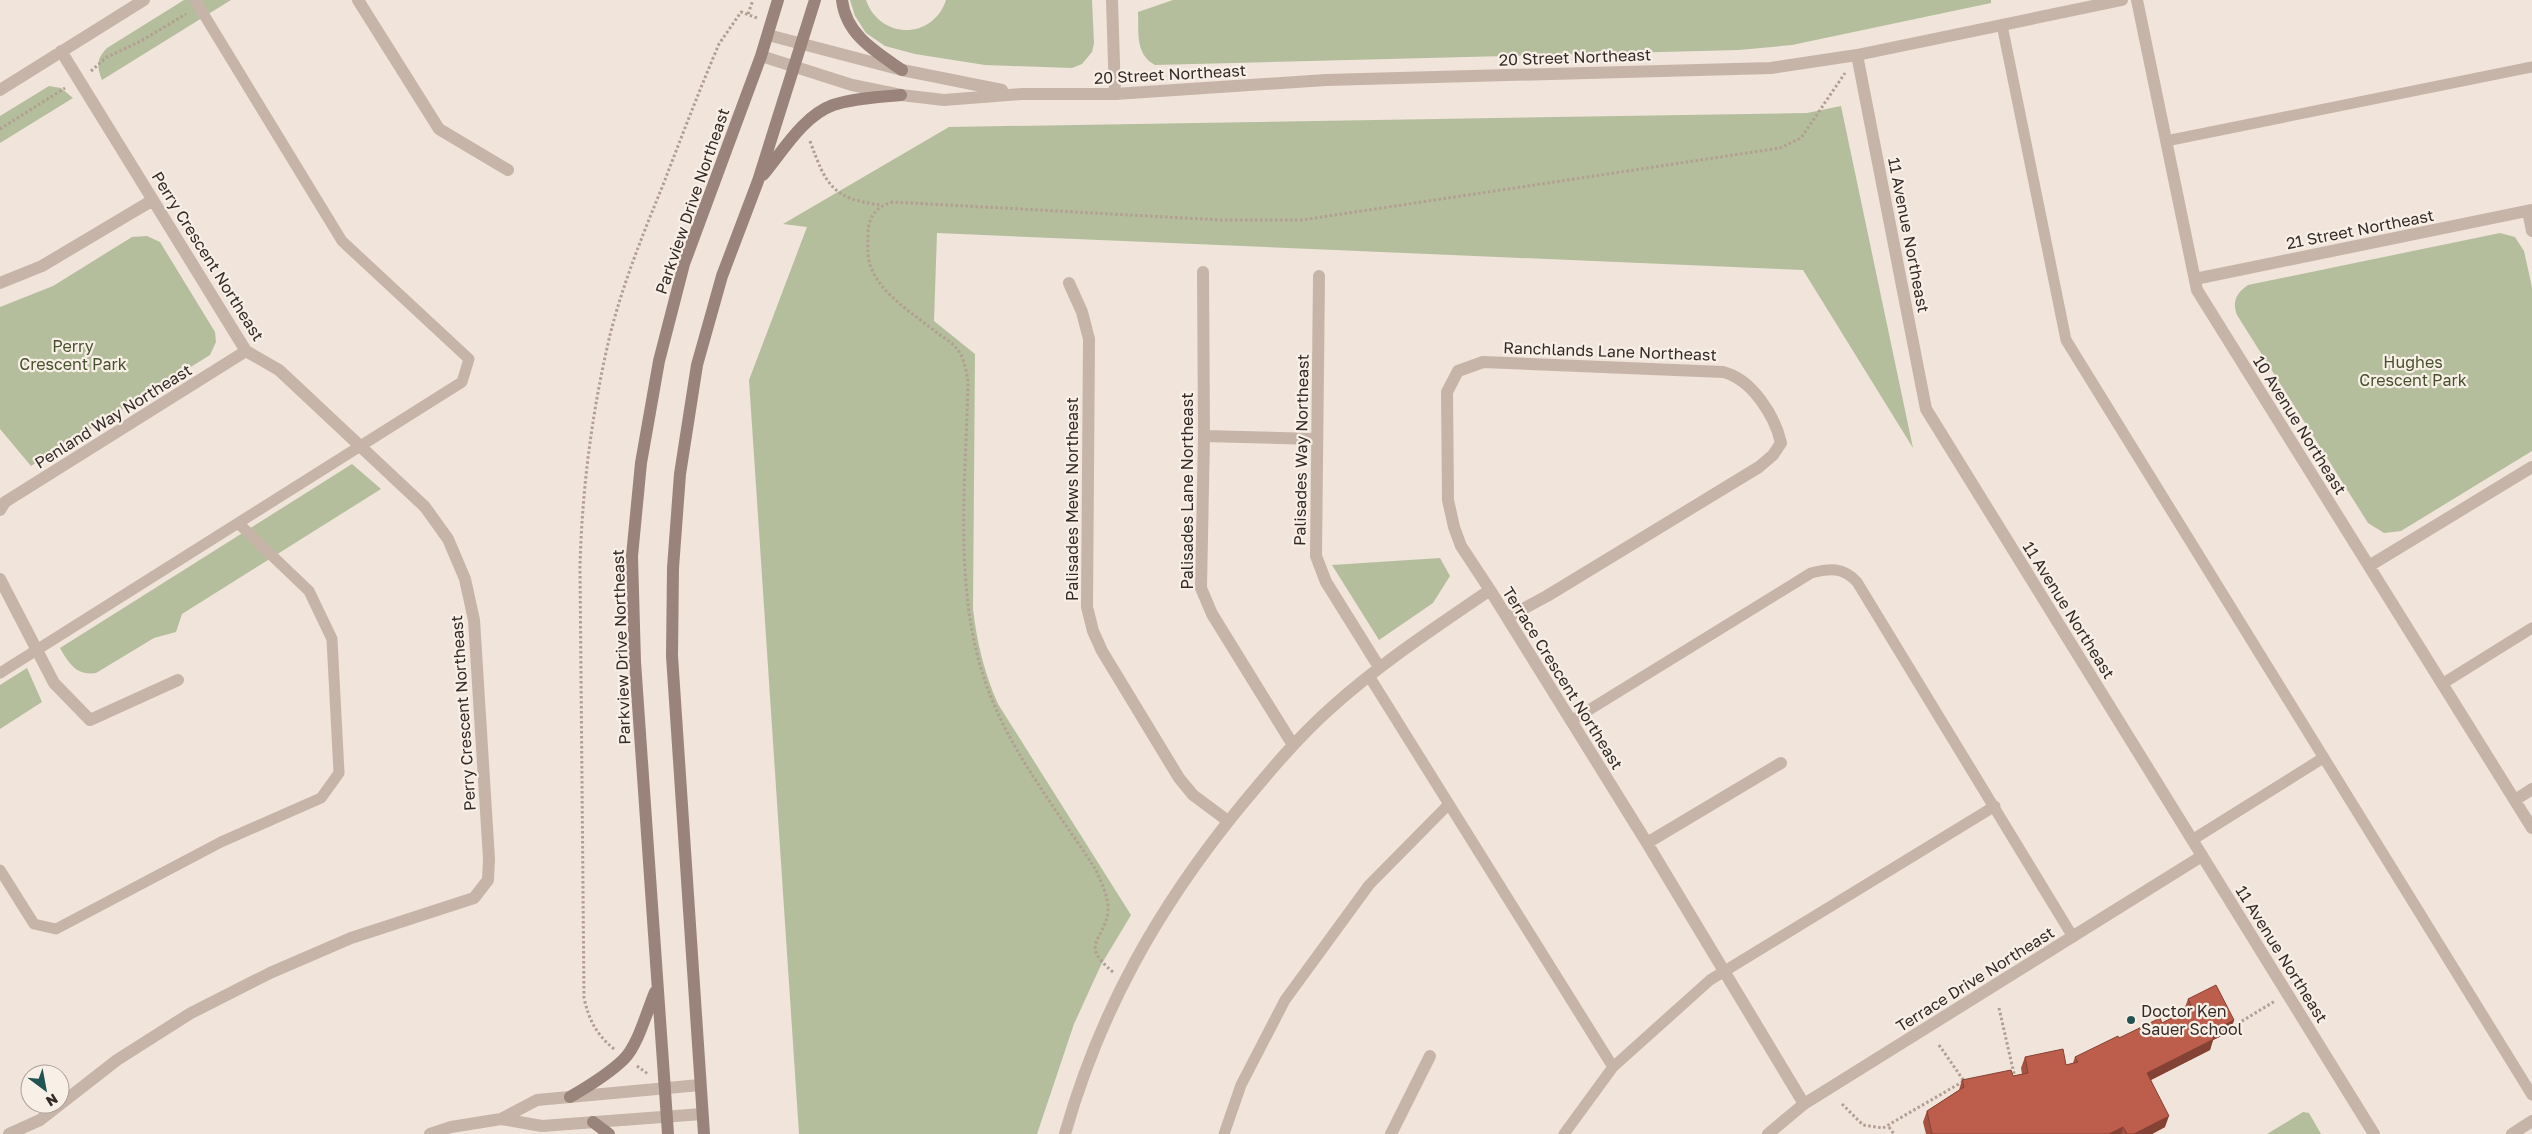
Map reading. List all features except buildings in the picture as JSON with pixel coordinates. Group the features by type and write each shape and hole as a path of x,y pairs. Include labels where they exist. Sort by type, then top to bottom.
{"main road":[{"name":"Parkview Drive Northeast","path":"668,1134 635,662 632,556 641,463 659,360 684,264 761,56 778,0"},
{"path":"704,1134 672,656 674,568 680,474 697,365 722,276 758,181 815,0"},
{"path":"842,0 850,24 860,39 902,70"},
{"path":"758,181 807,122 823,110 856,99 901,95"},
{"path":"570,1097 596,1081 625,1058 640,1031 657,988"},
{"path":"593,1122 609,1134"}],"street":[{"path":"0,90 144,0"},
{"path":"358,0 439,129 508,170"},
{"path":"1112,0 1115,94"},
{"name":"20 Street Northeast","path":"761,56 852,85 901,95 944,100 1022,94 1115,94 1326,80 1772,68 1857,55 2122,0"},
{"name":"10 Avenue Northeast","path":"2137,0 2198,290 2532,828"},
{"name":"20 Street Northeast","path":"768,35 902,70 1022,94"},
{"name":"Perry Crescent Northeast","path":"9,1134 40,1120 117,1060 191,1013 270,973 351,938 474,898 488,880 489,859 474,620 465,579 448,539 425,507 279,370 246,351 61,51"},
{"name":"11 Avenue Northeast","path":"1857,55 1926,409 2374,1134"},
{"path":"0,283 42,266 153,200"},
{"path":"2530,211 2532,231"},
{"name":"21 Street Northeast","path":"2195,278 2530,211"},
{"name":"Palisades Lane Northeast","path":"1203,272 1204,436 1201,588 1205,602 1292,745"},
{"name":"Palisades Way Northeast","path":"1319,276 1316,556 1326,582 1379,667"},
{"name":"Palisades Mews Northeast","path":"1069,283 1082,312 1089,339 1087,607 1092,631 1102,651 1179,778 1193,795 1228,822"},
{"name":"Penland Way Northeast","path":"0,510 5,502 246,351"},
{"name":"Ranchlands Lane Northeast","path":"1490,590 1461,546 1454,527 1448,500 1447,392 1458,371 1483,362 1723,372 1733,375 1752,388 1778,430 1781,443 1773,455 1751,472 1547,596 1508,616"},
{"path":"1204,436 1317,439"},
{"path":"2369,566 2532,467"},
{"path":"0,579 54,683 90,720 178,680"},
{"name":"Terrace Crescent Northeast","path":"1065,1134 1097,1040 1123,980 1186,876 1228,822 1292,745 1332,707 1379,667 1490,590 1648,843 1804,1104"},
{"path":"1648,843 1781,763"},
{"path":"2515,800 2532,789"},
{"name":"Terrace Drive Northeast","path":"1768,1134 1804,1104 2202,856"},
{"path":"1392,1134 1430,1056"},
{"path":"430,1134 451,1128 501,1119 537,1100 700,1085"},
{"path":"501,1119 542,1126 702,1114"},
{"path":"2512,1134 2532,1121"}],"lane":[{"path":"0,673 462,382 468,359 342,241 197,3"},
{"path":"2002,25 2066,340 2532,1095"},
{"path":"2166,141 2532,67"},
{"path":"0,870 34,924 56,929 221,842 321,798 339,773 332,639 309,591 238,523"},
{"path":"1571,721 1811,574 1827,569 1836,569 1849,574 1857,582 2073,937"},
{"path":"2442,684 2532,628"},
{"path":"1369,676 1613,1067"},
{"path":"2192,840 2323,758"},
{"path":"1224,1134 1241,1085 1285,1000 1369,885 1449,804"},
{"path":"1564,1134 1613,1067 1696,991 1725,971 1994,806"}],"path":[{"path":"753,0 748,14 759,18"},
{"path":"0,129 79,80 107,57 141,41 197,3"},
{"path":"810,141 823,175 832,187 849,198 882,205"},
{"path":"2229,1029 2278,1000"},
{"path":"1999,1008 2016,1086"},
{"path":"1939,1045 1967,1085"},
{"path":"2005,1078 2014,1076"},
{"path":"1842,1104 1864,1125 1873,1128 1889,1127 1964,1081"},
{"path":"1889,1127 1894,1134"}],"green space":[{"path":"184,0 231,0 102,80 98,63 107,48"},
{"path":"850,0 866,0 873,13 883,22 894,28 906,30 919,28 930,22 939,13 946,0 1092,0 1094,43 1092,52 1082,64 1072,68 985,65 915,54 885,46 866,33 855,16"},
{"path":"1173,0 1991,0 1991,3 1792,45 1739,50 1155,65 1144,55 1141,49 1138,12"},
{"path":"49,86 61,88 73,98 0,143 0,116"},
{"path":"1841,106 1913,448 1803,270 937,233 934,321 975,354 973,609 985,669 998,704 1131,915 1101,965 1074,1024 1037,1134 799,1134 749,380 807,227 783,224 949,127 1807,113"},
{"name":"Hughes Crescent Park","path":"2500,233 2515,237 2524,251 2532,287 2532,451 2401,531 2384,533 2368,523 2237,315 2236,298 2248,285"},
{"name":"Perry Crescent Park","path":"147,236 160,242 215,332 216,342 210,355 31,466 0,429 0,307 53,286 132,237"},
{"path":"352,464 381,489 182,614 176,632 154,638 96,673 79,671 67,659 60,648"},
{"path":"1440,558 1450,576 1433,603 1379,640 1332,565"},
{"path":"27,668 42,702 0,729 0,685"},
{"path":"2303,1112 2309,1113 2321,1134 2267,1134"}],"place":[{"name":"Doctor Ken Sauer School","path":"2131,1020"}]}
